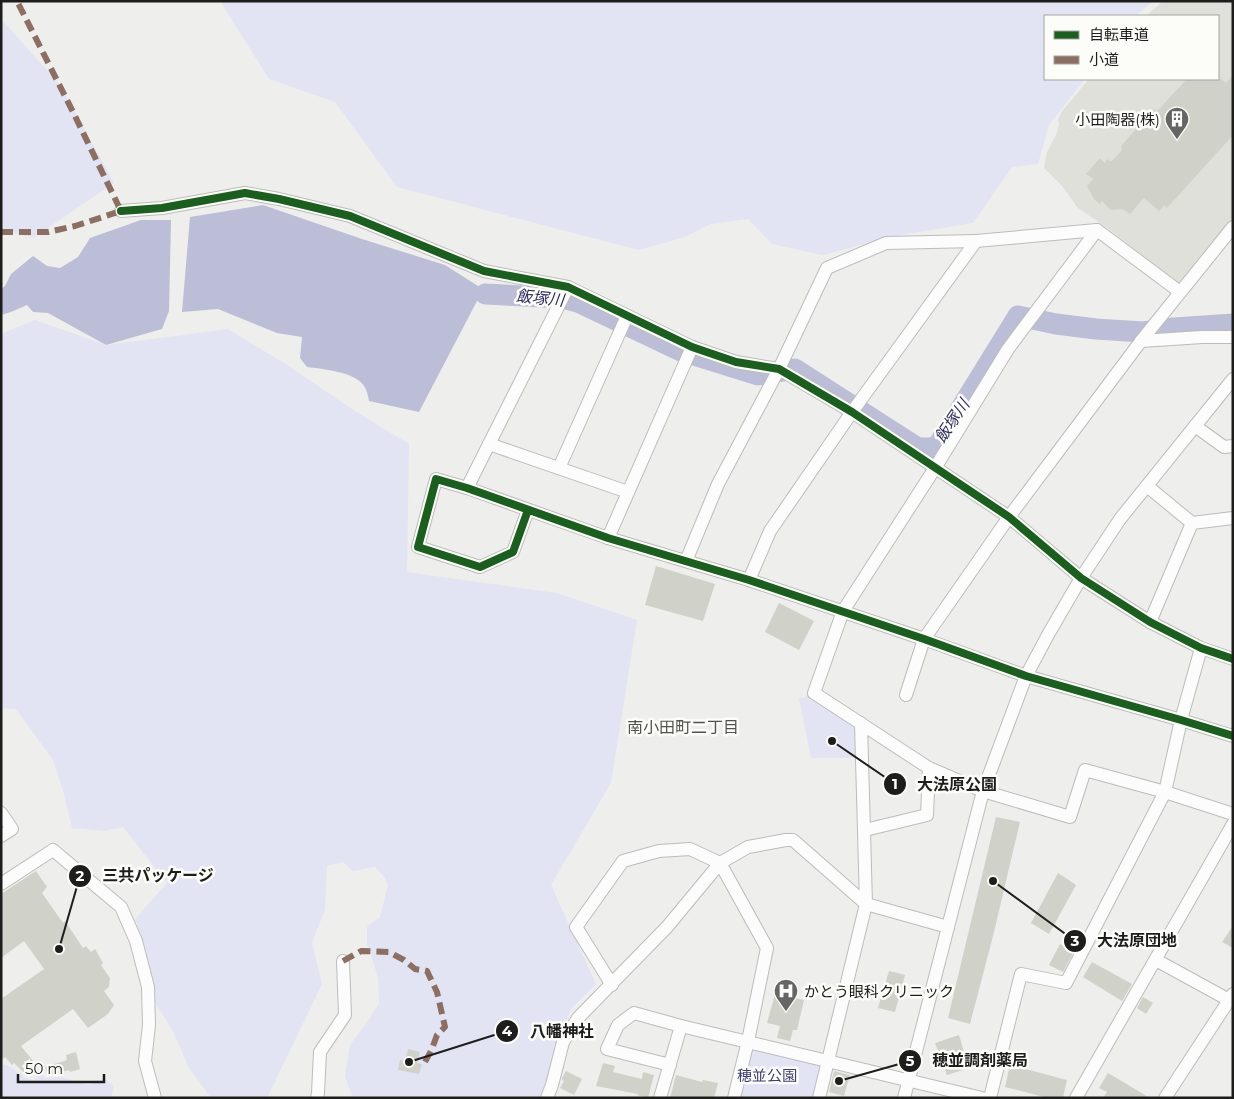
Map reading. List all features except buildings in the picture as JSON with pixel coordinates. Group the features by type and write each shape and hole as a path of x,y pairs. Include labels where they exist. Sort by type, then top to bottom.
{"street":[{"path":"120,212 162,208 245,193 279,199 350,216 484,271 568,287 692,347 736,362 779,369 852,412 1009,517 1081,578 1150,622 1201,648 1233,659"},
{"path":"906,695 924,639 1009,517 1141,341 1233,227"},
{"path":"686,561 718,484 779,369 826,268 886,243 976,241 1097,230 1180,292"},
{"path":"1097,230 1008,349 843,612 814,693 929,768 983,791 1070,817 1085,770 1165,792 1233,814"},
{"path":"749,580 770,531 852,412 976,241"},
{"path":"467,488 568,287"},
{"path":"559,468 627,316"},
{"path":"1141,341 1233,337"},
{"path":"608,538 692,347"},
{"path":"904,1098 983,791 1026,676 1081,578 1120,519 1233,379"},
{"path":"1195,426 1224,447 1233,446"},
{"path":"489,444 628,492"},
{"path":"528,510 513,552 480,567 418,547 436,479 467,488 608,538 749,580 924,639 1026,676 1233,736"},
{"path":"1147,486 1192,523 1233,518"},
{"path":"1150,622 1192,523"},
{"path":"990,1098 1021,974 1066,983 1165,792 1181,720 1201,648"},
{"path":"819,1098 866,904 862,723"},
{"path":"864,830 927,815 929,768"},
{"path":"1,813 12,829 1,836"},
{"path":"1076,1098 1233,824"},
{"path":"547,1098 563,1042 578,1018 667,927 720,863 748,848 793,840 866,904 948,927"},
{"path":"612,984 576,927 623,861 659,850 690,849 720,863 767,948 734,1098"},
{"path":"1,884 53,850 121,907 136,940 148,988 149,1026 146,1060 155,1098"},
{"path":"1156,960 1231,997 1165,1098"},
{"path":"317,1098 320,1052 345,1015 343,961"},
{"path":"670,1065 607,1049 618,1025 634,1013 982,1098"},
{"path":"660,1098 681,1026"}],"shaded area":[{"path":"1163,1 1233,1 1233,217 1179,283 1078,208 1062,186 1044,168 1047,152 1057,133 1058,119 1063,110 1088,80 1219,80 1219,15 1147,15"}],"green space":[{"path":"220,1 1153,1 1137,15 1044,15 1044,80 1084,80 1049,125 1038,164 1012,167 973,223 895,236 823,255 772,244 748,219 711,224 685,237 639,250 397,187 335,102 269,79"},
{"path":"1,19 60,85 114,183 33,238 1,229"},
{"path":"35,320 106,345 228,329 409,444 407,572 556,593 637,620 611,783 551,885 596,984 572,1008 558,1041 548,1081 541,1098 353,1098 345,1077 350,1045 379,1003 378,978 367,944 367,927 380,917 388,885 385,878 375,867 353,871 343,862 327,866 325,910 312,942 322,984 267,1098 211,1098 189,1068 173,1031 156,1004 145,952 135,919 167,883 123,827 104,831 72,828 53,760 16,709 1,708 1,334"},
{"path":"808,696 856,725 857,758 811,758 799,699"},
{"name":"穂並公園","path":"750,1046 823,1065 815,1098 738,1098"},
{"path":"1,1064 10,1067 25,1078 34,1080 39,1075 47,1078 61,1077 88,1085 106,1080 114,1086 111,1098 1,1098"}],"water":[{"path":"263,205 445,265 478,286 477,301 419,412 369,401 365,388 354,377 338,372 307,367 300,358 302,337 277,333 218,309 182,312 190,217"},
{"path":"141,220 171,220 169,311 162,329 106,345 48,313 33,312 27,305 1,315 1,289 5,286 11,274 33,256 47,266 60,268 78,257 90,238"}],"waterway":[{"name":"飯塚川","path":"485,294 562,298 578,302 681,351 758,375 795,369 918,448 937,447 1018,316 1056,324 1143,332 1233,324"}],"marked path":[{"path":"1,232 48,232 75,226 121,211 17,1"},
{"path":"343,961 361,951 389,952 404,960 415,969 427,971 437,992 445,1027 437,1035 425,1062"}],"cycle path":[{"path":"121,211 162,208 245,193 350,216 484,271 568,287 692,347 736,362 779,369 852,412 1009,517 1081,578 1150,622 1201,648 1233,659"},
{"path":"528,510 513,552 480,567 418,547 436,479 467,488 608,538 749,580 924,639 1026,676 1233,736"}],"place":[{"name":"小田陶器(株)","path":"1177,140"},
{"name":"大法原公園","path":"832,741"},
{"name":"大法原団地","path":"993,881"},
{"name":"三共パッケージ","path":"59,949"},
{"name":"かとう眼科クリニック","path":"786,1012"},
{"name":"八幡神社","path":"409,1062"},
{"name":"穂並調剤薬局","path":"839,1081"}],"district":[{"name":"南小田町二丁目","path":"683,727"}]}
